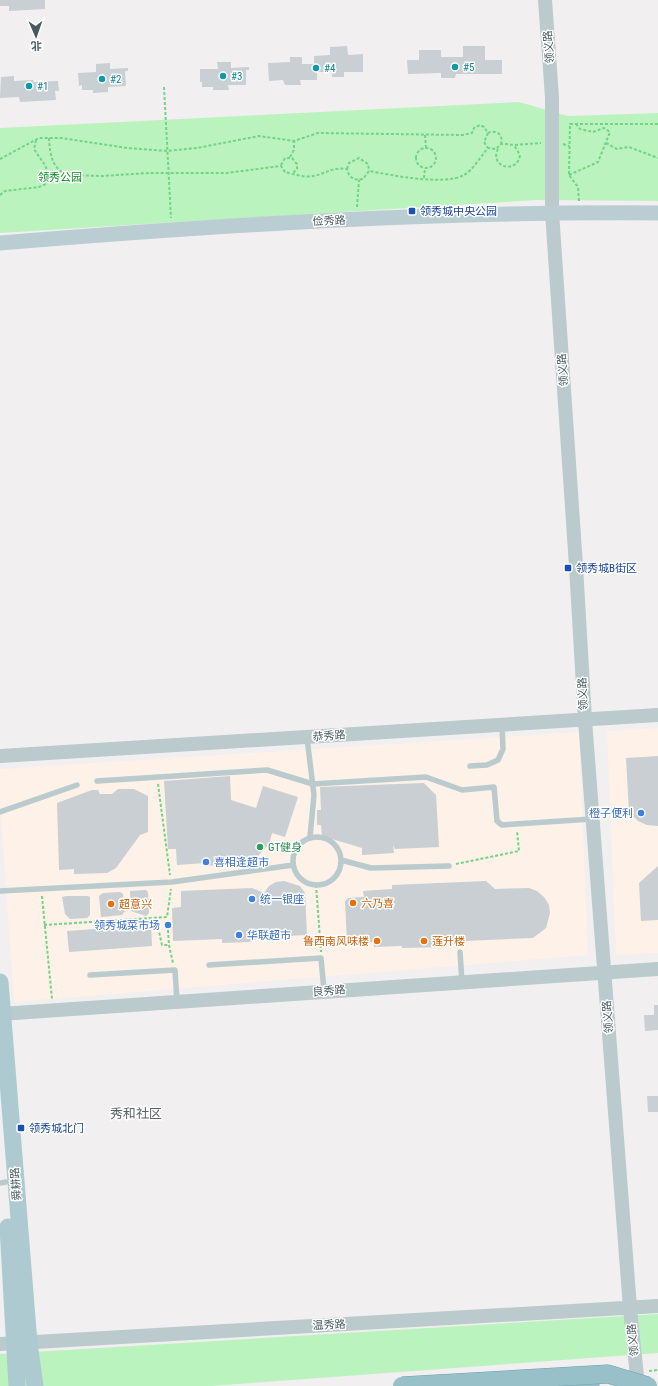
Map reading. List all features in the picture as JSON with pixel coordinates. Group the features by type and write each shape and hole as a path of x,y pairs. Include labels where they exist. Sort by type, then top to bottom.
{"highway":[{"path":"402,1386 608,1374 641,1384"},
{"path":"558,1386 641,1384 658,1380"}],"main road":[{"name":"俭秀路","path":"0,243 171,229 412,216 552,212 658,213"},
{"name":"舜耕路","path":"0,982 17,1386"},
{"name":"舜耕路","path":"0,1105 3,1183 15,1343 35,1386"}],"street":[{"name":"领义路","path":"545,0 552,97 552,212 585,720 630,1308 641,1384"},
{"name":"恭秀路","path":"0,756 658,715"},
{"name":"良秀路","path":"1,1014 658,969"},
{"name":"温秀路","path":"15,1343 658,1306"}],"lane":[{"path":"470,766 488,765 498,760 503,748 502,725"},
{"path":"307,737 314,795 310,837"},
{"path":"97,781 267,770 313,784 426,777 462,790 494,787 497,821 502,824 593,819"},
{"path":"0,812 77,786"},
{"path":"322,836 330,840 336,845 342,860 340,868 331,881 316,885 308,884 301,879 293,865 295,850 300,843 310,837 322,836"},
{"path":"342,860 371,868 449,866"},
{"path":"0,892 172,882 293,865"},
{"path":"460,952 462,982"},
{"path":"209,965 322,958 324,992"},
{"path":"90,975 175,970 177,1002"}],"path":[{"path":"164,87 171,229"},
{"path":"579,212 578,187 569,175 570,124 658,124"},
{"path":"569,175 598,162 610,132 604,128 594,132 580,129 576,124"},
{"path":"0,159 36,140 49,138 127,148 167,151 197,148 259,136 294,141 318,133 463,135 472,133 474,128 480,125 484,127 488,133"},
{"path":"499,148 488,148 484,142 488,133 493,131 499,133 502,138 501,144 496,155 498,162 501,165 509,167 515,165 519,158 519,151 514,145"},
{"path":"424,135 426,148"},
{"path":"49,138 53,164 58,171 66,176"},
{"path":"36,140 34,150 40,160 45,163 51,181"},
{"path":"281,166 283,160 290,157 294,150 294,141"},
{"path":"501,144 514,145 552,142"},
{"path":"606,143 617,149 629,147 658,158"},
{"path":"426,148 434,151 436,157 434,164 425,168 417,163 416,157 418,151 426,148"},
{"path":"369,171 424,178 451,179 465,175 488,148"},
{"path":"290,157 295,159 297,164 297,169 293,173"},
{"path":"359,158 368,164 369,171 366,177 359,180 352,178 347,169 349,163 359,158"},
{"path":"0,196 5,191 39,187 66,176 226,173 281,166"},
{"path":"281,166 285,172 300,176 312,177 335,168 347,169"},
{"path":"424,178 425,168"},
{"path":"357,220 359,180"},
{"path":"44,925 167,917 172,882 166,850 157,777"},
{"path":"449,866 519,851 517,824"},
{"path":"316,885 322,958"},
{"path":"41,889 49,978 54,1010"},
{"path":"156,918 162,945 169,945"},
{"path":"168,930 169,945 175,970"}],"shaded area":[{"path":"658,728 658,953 616,955 607,731"},
{"path":"579,732 588,955 14,1002 0,806 0,769"}],"green space":[{"name":"领秀公园","path":"519,102 568,116 658,113 658,201 537,200 0,233 0,128"},
{"path":"658,1314 658,1353 211,1386 0,1386 0,1354"}],"building":[{"path":"0,0 45,0 45,9 9,11 9,6 0,6"},
{"name":"#4","path":"347,46 348,55 363,54 363,72 344,72 344,77 332,77 332,72 317,72 317,80 300,80 301,85 285,85 283,80 269,81 268,63 290,62 290,57 302,57 302,64 314,64 314,56 330,55 330,47"},
{"name":"#5","path":"463,46 485,46 485,60 502,60 502,74 456,74 455,78 441,78 441,73 408,74 407,60 419,60 419,50 441,50 441,57 463,57"},
{"name":"#3","path":"217,62 231,62 231,68 249,67 249,70 246,70 246,85 228,85 229,90 213,90 213,87 202,87 202,82 200,82 200,69 218,69"},
{"name":"#2","path":"110,63 110,69 128,68 128,71 125,71 126,86 108,87 108,92 93,93 93,90 82,90 82,85 79,86 78,73 96,72 96,64"},
{"name":"#1","path":"14,76 14,81 58,81 59,91 55,91 56,100 20,102 19,97 0,98 1,77"},
{"path":"658,756 658,826 647,825 638,821 629,812 626,758"},
{"path":"230,776 231,800 256,808 263,786 298,797 285,837 272,833 269,844 256,858 230,862 230,864 204,866 204,863 177,865 176,849 168,849 164,781"},
{"path":"424,783 436,795 439,847 395,849 393,845 394,853 362,855 362,848 322,836 321,825 317,825 317,810 321,810 320,787"},
{"path":"118,789 134,789 148,796 148,832 140,835 116,868 107,873 74,874 74,869 59,870 57,803 92,790 98,790 100,794 112,794"},
{"path":"658,866 658,920 641,921 639,883"},
{"path":"284,881 300,886 305,893 307,935 262,937 249,942 222,943 222,939 173,941 172,908 181,907 181,891 252,888 264,893 269,886 276,882"},
{"path":"486,881 495,889 529,888 537,891 544,897 549,905 550,913 546,928 533,938 443,942 444,947 374,947 374,942 347,943 345,901 348,898 364,897 363,891 392,889 392,885"},
{"path":"146,890 148,892 149,913 146,916 131,911 130,891"},
{"path":"120,892 123,894 125,911 122,915 101,917 99,896 103,893"},
{"path":"62,897 90,897 90,915 87,918 70,919 65,914"},
{"path":"151,925 152,946 69,952 67,931"},
{"path":"654,1005 658,1005 658,1030 645,1031 644,1015 654,1015"},
{"path":"647,1096 658,1096 658,1112 648,1112"}],"place":[{"name":"#5","path":"455,67"},
{"name":"#4","path":"316,68"},
{"name":"#3","path":"223,76"},
{"name":"#2","path":"102,79"},
{"name":"#1","path":"29,86"},
{"name":"领秀城中央公园","path":"412,211"},
{"name":"领秀城B街区","path":"568,568"},
{"name":"橙子便利","path":"641,813"},
{"name":"GT健身","path":"260,847"},
{"name":"喜相逢超市","path":"206,862"},
{"name":"统一银座","path":"252,899"},
{"name":"六乃喜","path":"353,903"},
{"name":"超意兴","path":"111,904"},
{"name":"领秀城菜市场","path":"168,925"},
{"name":"华联超市","path":"239,935"},
{"name":"鲁西南风味楼","path":"377,941"},
{"name":"莲升楼","path":"424,941"},
{"name":"领秀城北门","path":"21,1128"}],"district":[{"name":"秀和社区","path":"136,1113"}]}
